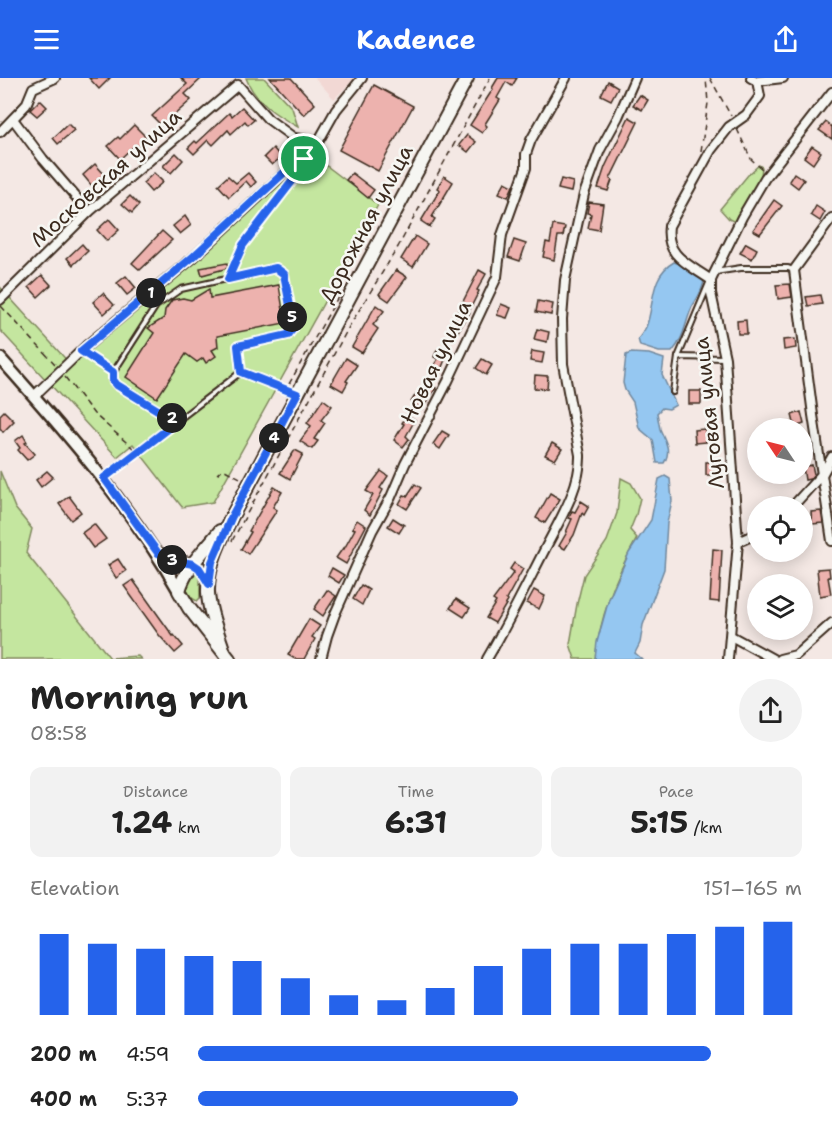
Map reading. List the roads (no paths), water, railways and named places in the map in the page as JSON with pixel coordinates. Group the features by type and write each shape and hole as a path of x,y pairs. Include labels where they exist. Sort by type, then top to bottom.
{"main road":[{"name":"Дорожная улица","path":"232,516 462,79"},
{"path":"0,358 104,478 158,553 187,603 227,656"},
{"path":"179,591 182,580 193,564 232,516"},
{"path":"187,603 195,606 201,603 208,587 212,562 232,516"},
{"path":"158,553 199,568 208,587 211,610 227,656"}],"street":[{"path":"0,132 26,105 33,88 55,78"},
{"path":"34,396 81,351 194,256 318,142 336,110 362,78"},
{"name":"Новая улица","path":"321,659 335,614 372,531 391,497 497,277 502,235 526,168 526,154 531,140 566,78"},
{"path":"487,659 561,515 580,466 563,364 562,319 565,280 584,194 600,150 635,78"},
{"path":"783,78 754,80 760,96 746,115 729,127 711,150 669,226 668,238 677,257 713,276 742,217 765,178 832,92"},
{"name":"Московская улица","path":"0,300 89,212 238,85 268,119 294,138 318,142"},
{"path":"13,119 43,159 89,212"},
{"path":"832,218 794,270 832,541"},
{"name":"Луговая улица","path":"713,276 711,293 725,358 738,542 728,659"},
{"path":"802,496 823,473 832,457"},
{"path":"738,542 747,538"},
{"path":"780,659 796,655 832,623"},
{"path":"731,636 773,659"}],"lane":[{"path":"177,422 117,385 113,380 113,372 156,306 181,289 276,268 284,274 294,327 288,335 238,346 241,372"},
{"path":"673,392 678,357 696,310 713,276 741,268 794,270"},
{"path":"678,357 725,358"},
{"path":"241,372 297,394"},
{"path":"104,478 241,372"}],"water":[{"path":"674,262 698,274 704,280 676,347 672,352 659,352 640,346 638,339 646,327 660,275"},
{"path":"649,354 664,359 662,375 676,405 669,409 662,408 657,413 668,450 664,463 657,463 653,440 639,428 633,402 625,390 623,383 626,355"},
{"path":"665,476 670,479 672,501 667,523 664,569 635,653 642,659 595,659 597,642 609,599 629,553 651,520 659,479"}]}
